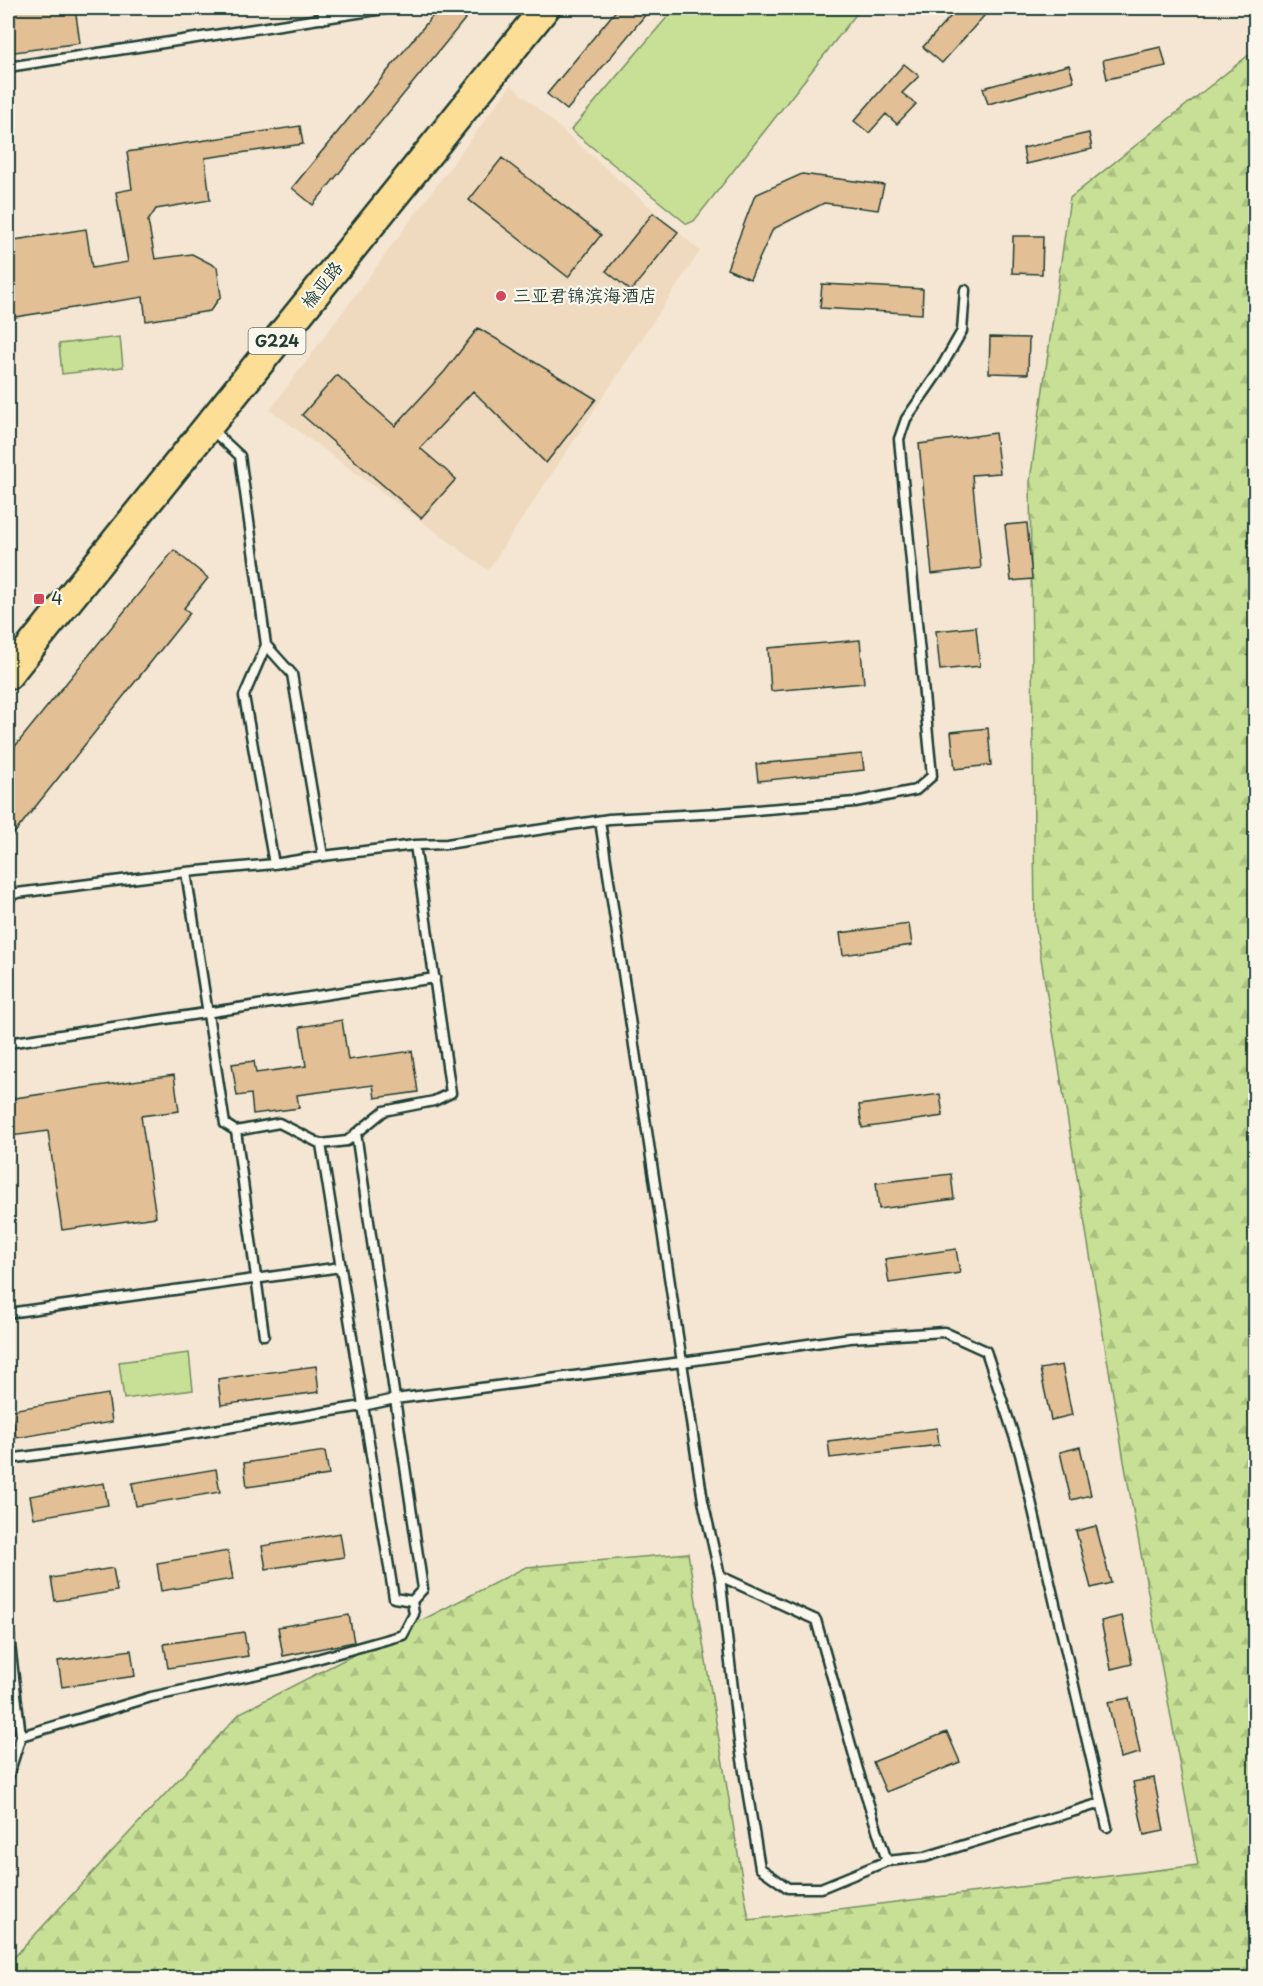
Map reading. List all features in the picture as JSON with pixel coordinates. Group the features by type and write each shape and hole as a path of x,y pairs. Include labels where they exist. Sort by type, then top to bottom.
{"highway":[{"name":"榆亚路","path":"8,645 521,8"},
{"name":"榆亚路","path":"8,675 545,8"}],"lane":[{"path":"322,8 323,19"},
{"path":"8,67 390,8"},
{"path":"8,897 186,872 274,864 415,845 447,844 600,821 855,802 916,790 932,776 899,439 906,419 938,373 962,332 965,290"},
{"path":"208,426 240,456 266,645 244,696 274,864"},
{"path":"266,645 292,674 322,856"},
{"path":"600,821 703,1501 720,1576 739,1741 760,1868 788,1888 821,1888 886,1861 925,1857 1101,1803"},
{"path":"186,872 225,1124 236,1131 279,1123 321,1144 347,1140 384,1111 434,1101 451,1093 415,845"},
{"path":"8,1043 435,978"},
{"path":"236,1131 264,1335"},
{"path":"356,1133 423,1589 412,1601"},
{"path":"321,1144 394,1598 412,1601"},
{"path":"8,1313 341,1267"},
{"path":"8,1459 159,1439 395,1399 850,1338 944,1332 986,1351 1020,1454 1107,1827"},
{"path":"720,1576 816,1620 886,1861"},
{"path":"21,1736 151,1697 281,1669 403,1635 414,1614 412,1601"},
{"path":"8,1628 21,1736 8,1778"}],"shaded area":[{"path":"511,85 700,251 488,570 270,410"}],"green space":[{"path":"675,8 861,8 694,221 687,224 571,130"},
{"path":"1255,50 1255,1978 8,1978 8,1964 240,1713 526,1567 688,1553 749,1920 1198,1865 1124,1461 1035,922 1030,481 1070,198"},
{"path":"120,337 123,367 62,374 59,344"},
{"path":"189,1353 193,1390 124,1399 119,1362"}],"building":[{"path":"75,8 80,43 8,53 8,11"},
{"path":"439,8 474,8 313,205 292,188"},
{"path":"618,8 651,8 567,110 547,94"},
{"path":"958,8 991,8 942,63 923,47"},
{"path":"1161,47 1166,66 1107,79 1103,60"},
{"path":"904,64 919,76 902,93 916,104 897,124 886,114 869,133 854,121"},
{"path":"1069,65 1074,81 988,104 983,88"},
{"path":"300,126 303,144 205,158 210,200 156,209 148,221 155,259 192,254 217,267 221,296 210,311 146,321 143,297 8,318 8,241 86,229 92,268 128,262 116,192 132,189 127,152"},
{"path":"1089,133 1092,149 1026,164 1023,148"},
{"path":"502,158 601,235 568,277 469,200"},
{"path":"802,174 884,185 878,210 824,203 773,229 750,279 727,269 755,195"},
{"path":"653,213 678,232 631,291 606,271"},
{"path":"1013,236 1043,236 1042,274 1012,273"},
{"path":"822,284 923,289 922,314 820,308"},
{"path":"478,328 596,399 546,463 473,391 420,448 456,479 421,518 302,415 337,375 395,426 445,371"},
{"path":"990,337 1029,338 1028,374 989,373"},
{"path":"995,433 1000,473 972,475 981,568 932,574 919,444"},
{"path":"1027,523 1032,579 1011,581 1005,525"},
{"path":"174,550 208,578 184,608 190,613 8,841 8,755"},
{"path":"976,627 980,666 940,670 936,631"},
{"path":"860,640 864,683 771,691 768,648"},
{"path":"988,728 991,765 955,769 951,732"},
{"path":"862,754 864,770 758,781 756,764"},
{"path":"909,924 912,945 843,955 840,933"},
{"path":"342,1020 348,1060 412,1051 418,1092 375,1098 373,1085 297,1095 299,1108 253,1114 251,1094 237,1096 232,1064 254,1061 256,1073 306,1066 300,1027"},
{"path":"174,1075 179,1111 141,1116 156,1217 62,1230 48,1131 11,1136 8,1099"},
{"path":"940,1094 943,1116 862,1128 859,1105"},
{"path":"951,1174 954,1199 879,1209 876,1183"},
{"path":"956,1249 960,1273 889,1283 885,1259"},
{"path":"1062,1365 1072,1415 1051,1420 1040,1369"},
{"path":"316,1366 319,1392 221,1405 218,1379"},
{"path":"108,1394 112,1422 16,1438 11,1410"},
{"path":"937,1428 939,1445 830,1458 828,1441"},
{"path":"1080,1447 1091,1495 1071,1500 1060,1452"},
{"path":"325,1451 329,1475 247,1487 244,1463"},
{"path":"216,1469 220,1492 136,1506 132,1483"},
{"path":"104,1483 108,1505 34,1518 30,1496"},
{"path":"1096,1526 1111,1583 1091,1588 1076,1531"},
{"path":"340,1533 344,1557 266,1569 262,1546"},
{"path":"228,1551 233,1579 161,1591 157,1563"},
{"path":"113,1568 117,1591 55,1601 51,1578"},
{"path":"349,1615 354,1642 283,1656 278,1627"},
{"path":"1122,1616 1132,1664 1111,1669 1101,1621"},
{"path":"244,1632 248,1656 168,1668 164,1644"},
{"path":"131,1650 135,1676 62,1687 58,1661"},
{"path":"1129,1698 1140,1753 1120,1758 1108,1702"},
{"path":"947,1732 960,1762 886,1792 873,1762"},
{"path":"1154,1778 1164,1831 1144,1835 1133,1782"}],"place":[{"name":"三亚君锦滨海酒店","path":"501,296"},
{"name":"4","path":"39,599"}]}
